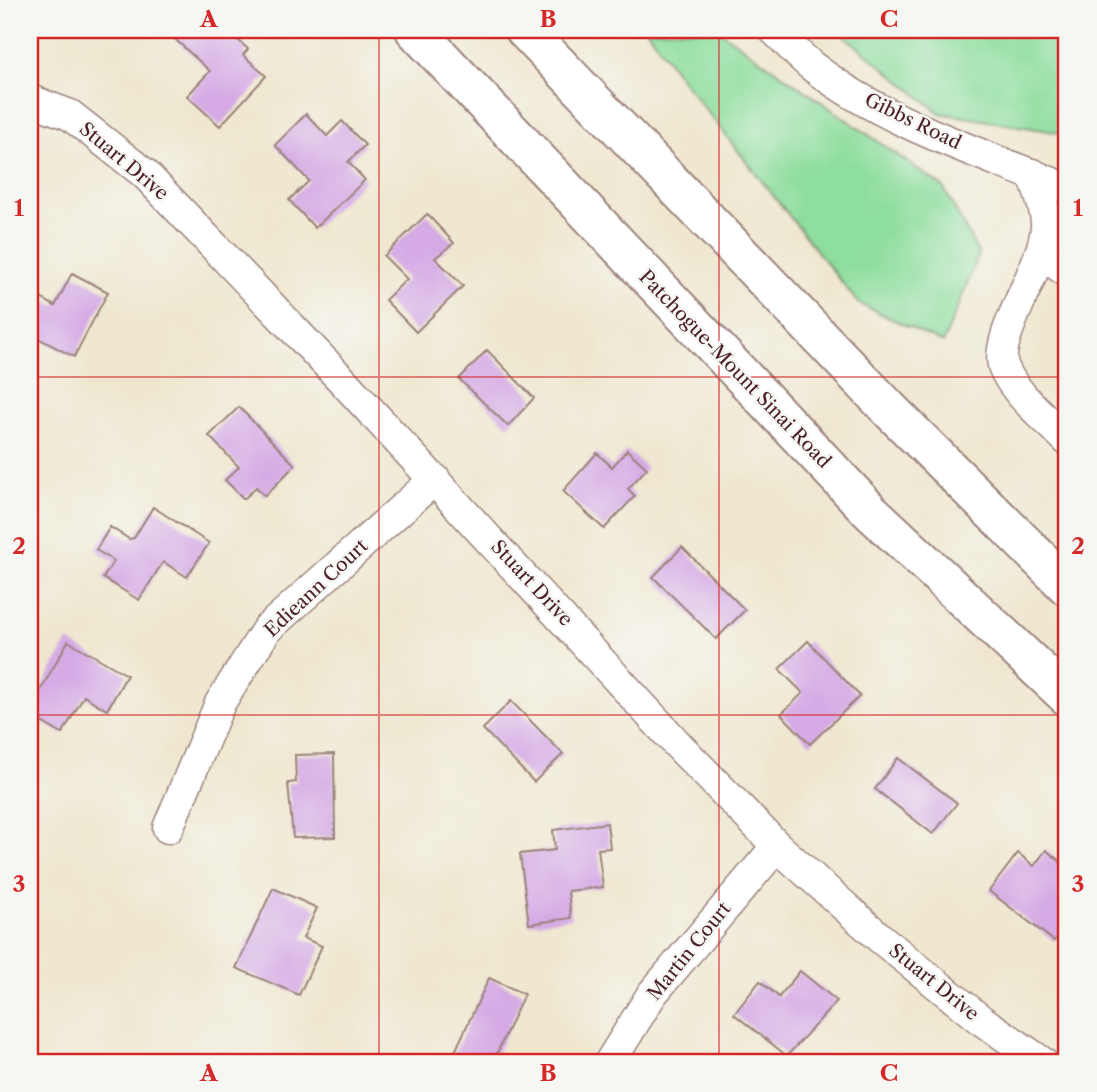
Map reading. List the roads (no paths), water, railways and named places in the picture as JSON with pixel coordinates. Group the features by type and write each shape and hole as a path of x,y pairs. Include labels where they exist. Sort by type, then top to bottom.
{"highway":[{"name":"Patchogue-Mount Sinai Road","path":"415,30 870,511 1067,696"},
{"path":"525,30 890,410 1067,586"}],"street":[{"name":"Gibbs Road","path":"774,30 813,67 880,108 948,140 1067,188"},
{"name":"Stuart Drive","path":"30,100 70,116 145,174 435,479 680,747 777,846 900,954 981,1020 1042,1062"},
{"path":"1033,174 1046,221 1041,254 1004,342 1002,365 1016,388 1067,440"},
{"path":"1041,254 1067,272"},
{"name":"Edieann Court","path":"168,828 220,703 267,629 435,479"},
{"name":"Martin Court","path":"610,1062 652,994 777,846"}]}
